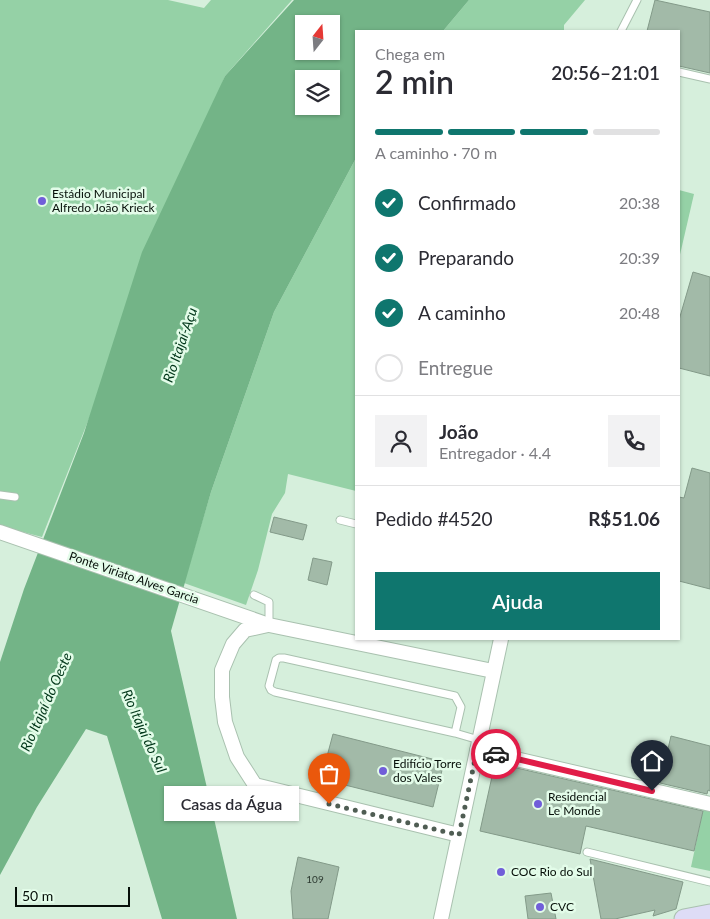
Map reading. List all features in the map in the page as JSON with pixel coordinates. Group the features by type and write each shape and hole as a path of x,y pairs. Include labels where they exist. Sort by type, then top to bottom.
{"main road":[{"path":"684,919 710,914"}],"street":[{"name":"Ponte Viriato Alves Garcia","path":"0,532 269,625 494,671"},
{"path":"269,625 246,630 233,644 222,670 222,697 226,722 237,758 255,785 459,835"},
{"path":"441,919 501,640"},
{"path":"478,745 710,804"}],"lane":[{"path":"622,30 637,0"},
{"path":"680,72 710,79"},
{"path":"0,495 16,497"},
{"path":"340,520 355,524"},
{"path":"254,595 269,602 269,625"},
{"path":"455,733 461,707 455,696 284,658 276,660 269,686 275,692 455,733 478,745"},
{"path":"587,852 710,882"}],"shaded area":[{"path":"0,0 168,0 204,8 211,0 292,0 225,76 42,537 0,526"},
{"path":"469,0 585,0 564,25 564,30 444,30"},
{"path":"355,160 355,491 288,474 285,493 272,514 258,570 246,605 184,583 211,492 274,312"},
{"path":"680,190 694,194 680,255"},
{"path":"704,806 710,807 710,871 691,867"}],"water":[{"path":"294,0 469,0 444,30 355,30 355,160 274,312 211,492 171,631 237,919 162,919 107,736 86,729 37,807 0,875 0,662 24,589 84,433 142,252 225,76"}],"building":[{"path":"655,0 710,12 710,73 680,66 680,30 647,30"},
{"path":"693,272 710,277 710,376 680,368 680,317"},
{"path":"692,468 710,473 710,589 680,581 680,497 684,498"},
{"path":"274,517 307,525 303,540 270,532"},
{"path":"313,558 332,562 327,585 308,580"},
{"name":"Edifício Torre dos Vales","path":"333,734 444,762 433,807 321,779"},
{"path":"671,736 710,746 710,791 708,790 707,794 660,783"},
{"name":"Residencial Le Monde","path":"495,763 703,811 694,851 586,826 580,854 480,831"},
{"path":"298,857 339,867 328,919 293,919 291,891"},
{"path":"590,859 683,882 676,909 653,916 655,910 615,919 601,919"},
{"name":"CVC","path":"551,893 556,919 528,919 525,896"}],"way so far":[{"path":"329,804 459,835 477,750 496,754"}],"place":[{"name":"Estádio Municipal Alfredo João Krieck","path":"42,201"},
{"name":"Edifício Torre dos Vales","path":"383,771"},
{"name":"Casas da Água","path":"329,804"},
{"name":"Residencial Le Monde","path":"538,804"},
{"name":"COC Rio do Sul","path":"501,872"},
{"name":"CVC","path":"540,907"}],"route":[{"path":"496,754 652,791"}],"water label":[{"name":"Rio Itajaí-Açu","path":"180,345"},
{"name":"Rio Itajaí do Oeste","path":"46,702"},
{"name":"Rio Itajaí do Sul","path":"144,731"}]}
